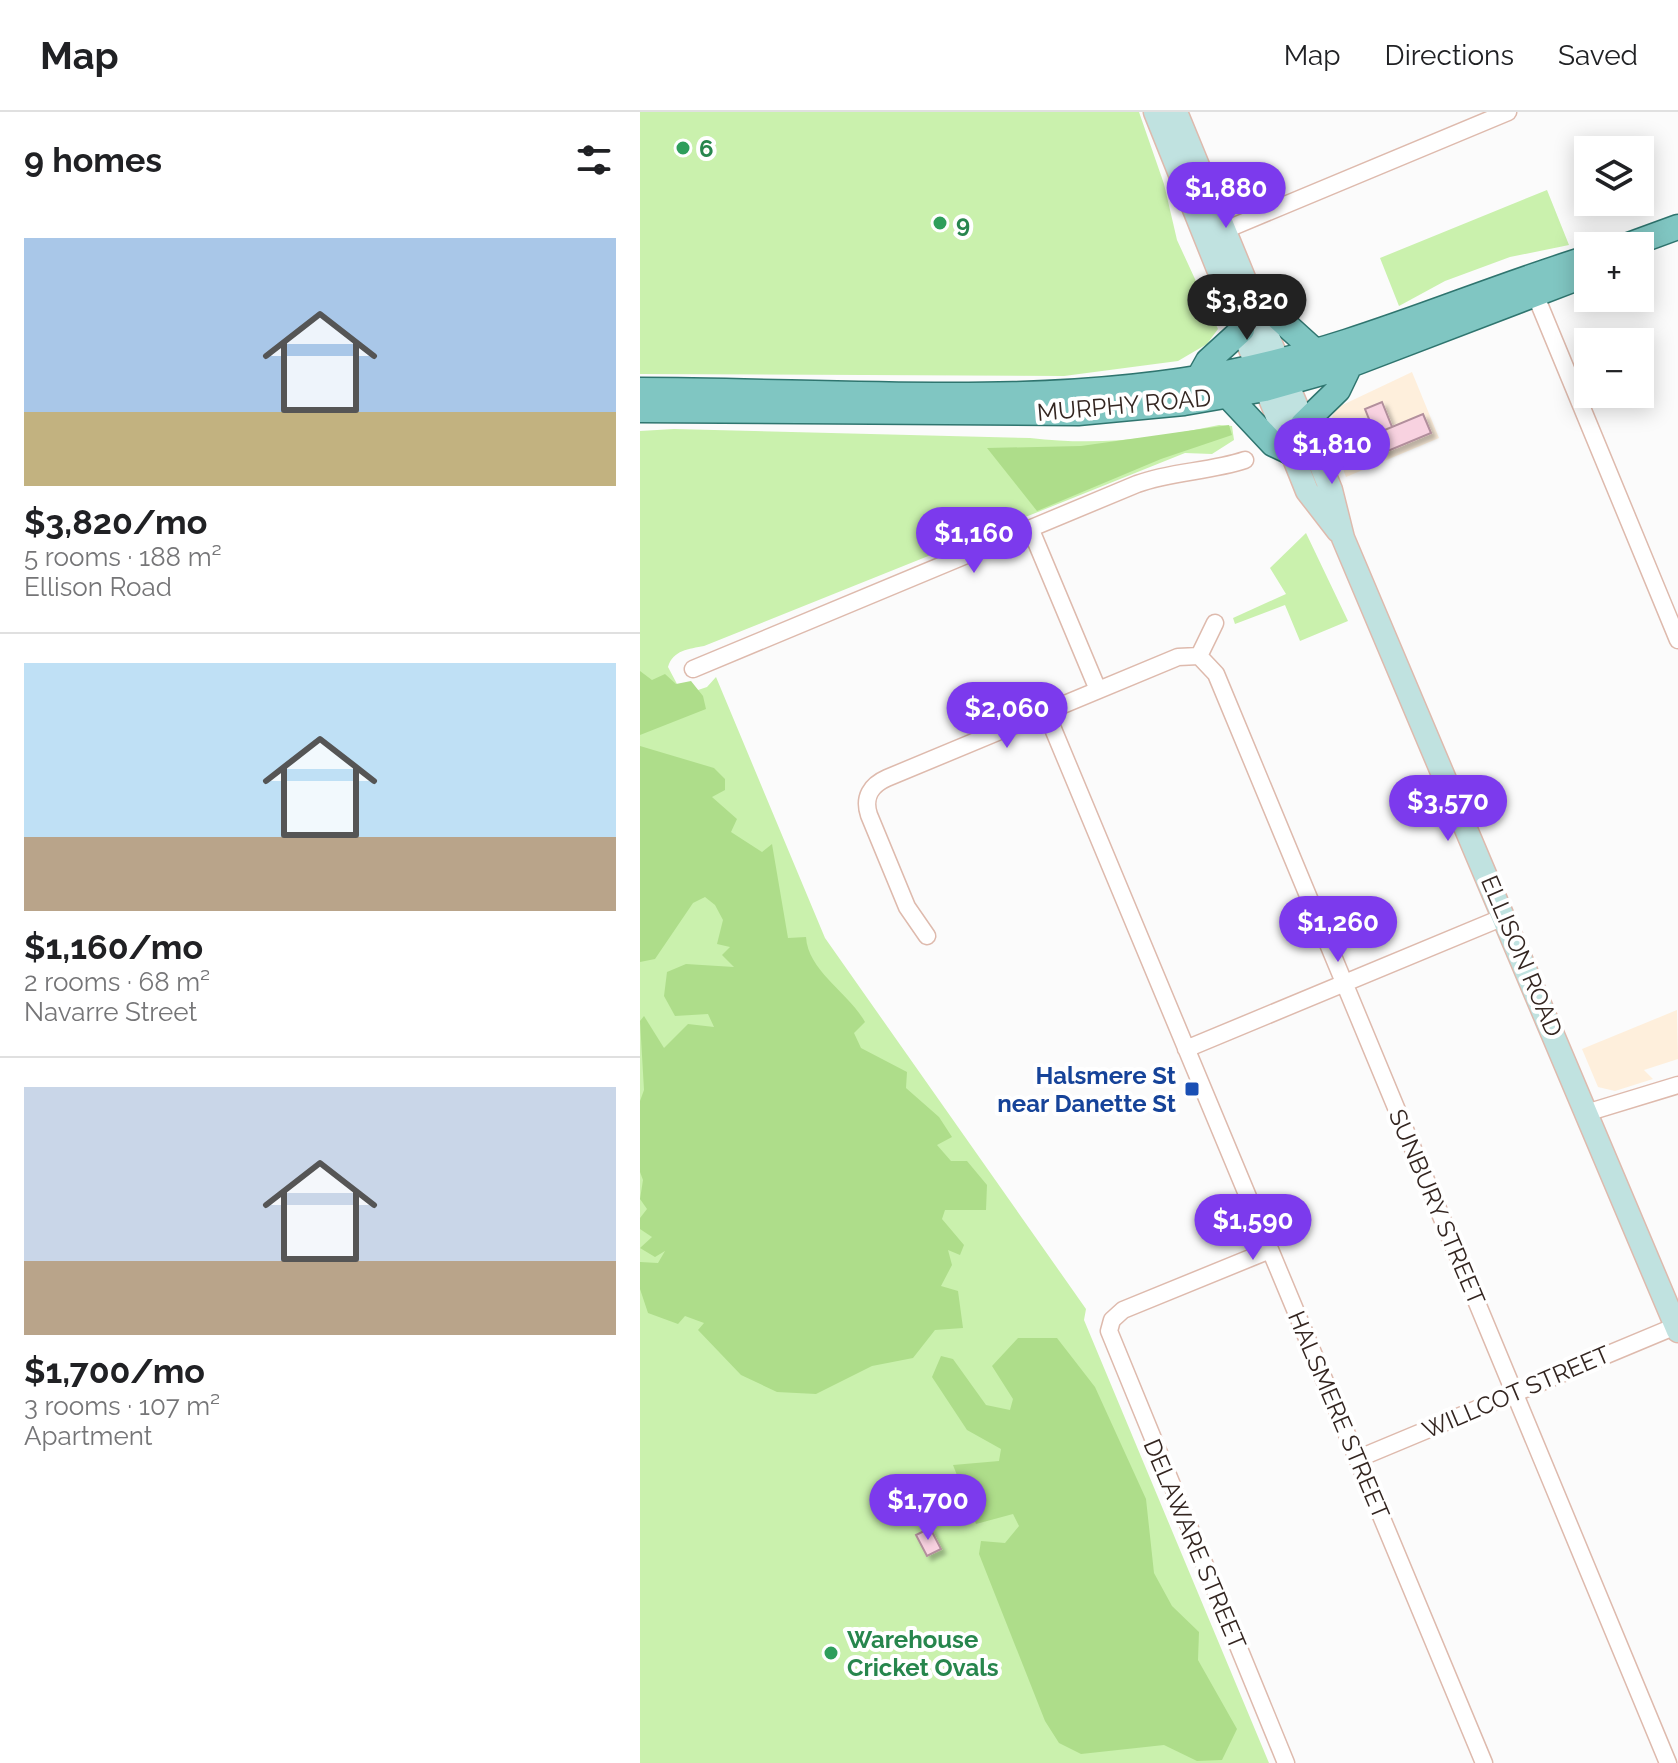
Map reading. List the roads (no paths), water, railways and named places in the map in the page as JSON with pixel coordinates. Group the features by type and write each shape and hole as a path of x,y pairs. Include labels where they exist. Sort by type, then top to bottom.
{"main road":[{"path":"1654,236 1678,227"},
{"path":"1654,251 1678,243"},
{"name":"MURPHY ROAD","path":"640,410 1078,413 1228,396 1316,352 1574,263"},
{"name":"MURPHY ROAD","path":"640,390 1032,393 1092,390 1199,377 1272,375 1350,365 1574,279"},
{"path":"1256,306 1273,313 1316,352"},
{"path":"1199,377 1208,361 1242,330"},
{"path":"1303,424 1338,390 1350,365"},
{"path":"1228,396 1273,444 1290,452"}],"street":[{"name":"ELLISON ROAD","path":"1155,112 1242,330 1303,424 1331,490 1343,538 1506,916 1677,1328"},
{"name":"ELLISON ROAD","path":"1176,112 1256,306 1290,452 1307,491 1343,538"},
{"path":"1225,230 1508,112"},
{"path":"1535,294 1678,640"},
{"path":"693,669 1157,477 1245,460"},
{"path":"1031,530 1098,690"},
{"path":"927,936 907,907 869,815 868,794 887,778 1098,690 1178,657 1199,656 1215,623"},
{"name":"SUNBURY STREET","path":"1199,656 1216,674 1668,1763"},
{"name":"HALSMERE STREET","path":"1046,712 1484,1763"},
{"path":"1186,1049 1506,916"},
{"path":"1586,1113 1678,1085"},
{"name":"DELAWARE STREET","path":"1270,1250 1123,1310 1110,1325 1111,1344 1286,1763"},
{"name":"WILLCOT STREET","path":"1357,1459 1677,1328"}],"place":[{"name":"6","path":"683,148"},
{"name":"9","path":"940,223"},
{"name":"Halsmere St near Danette St","path":"1192,1089"},
{"name":"Warehouse Cricket Ovals","path":"831,1653"}]}
